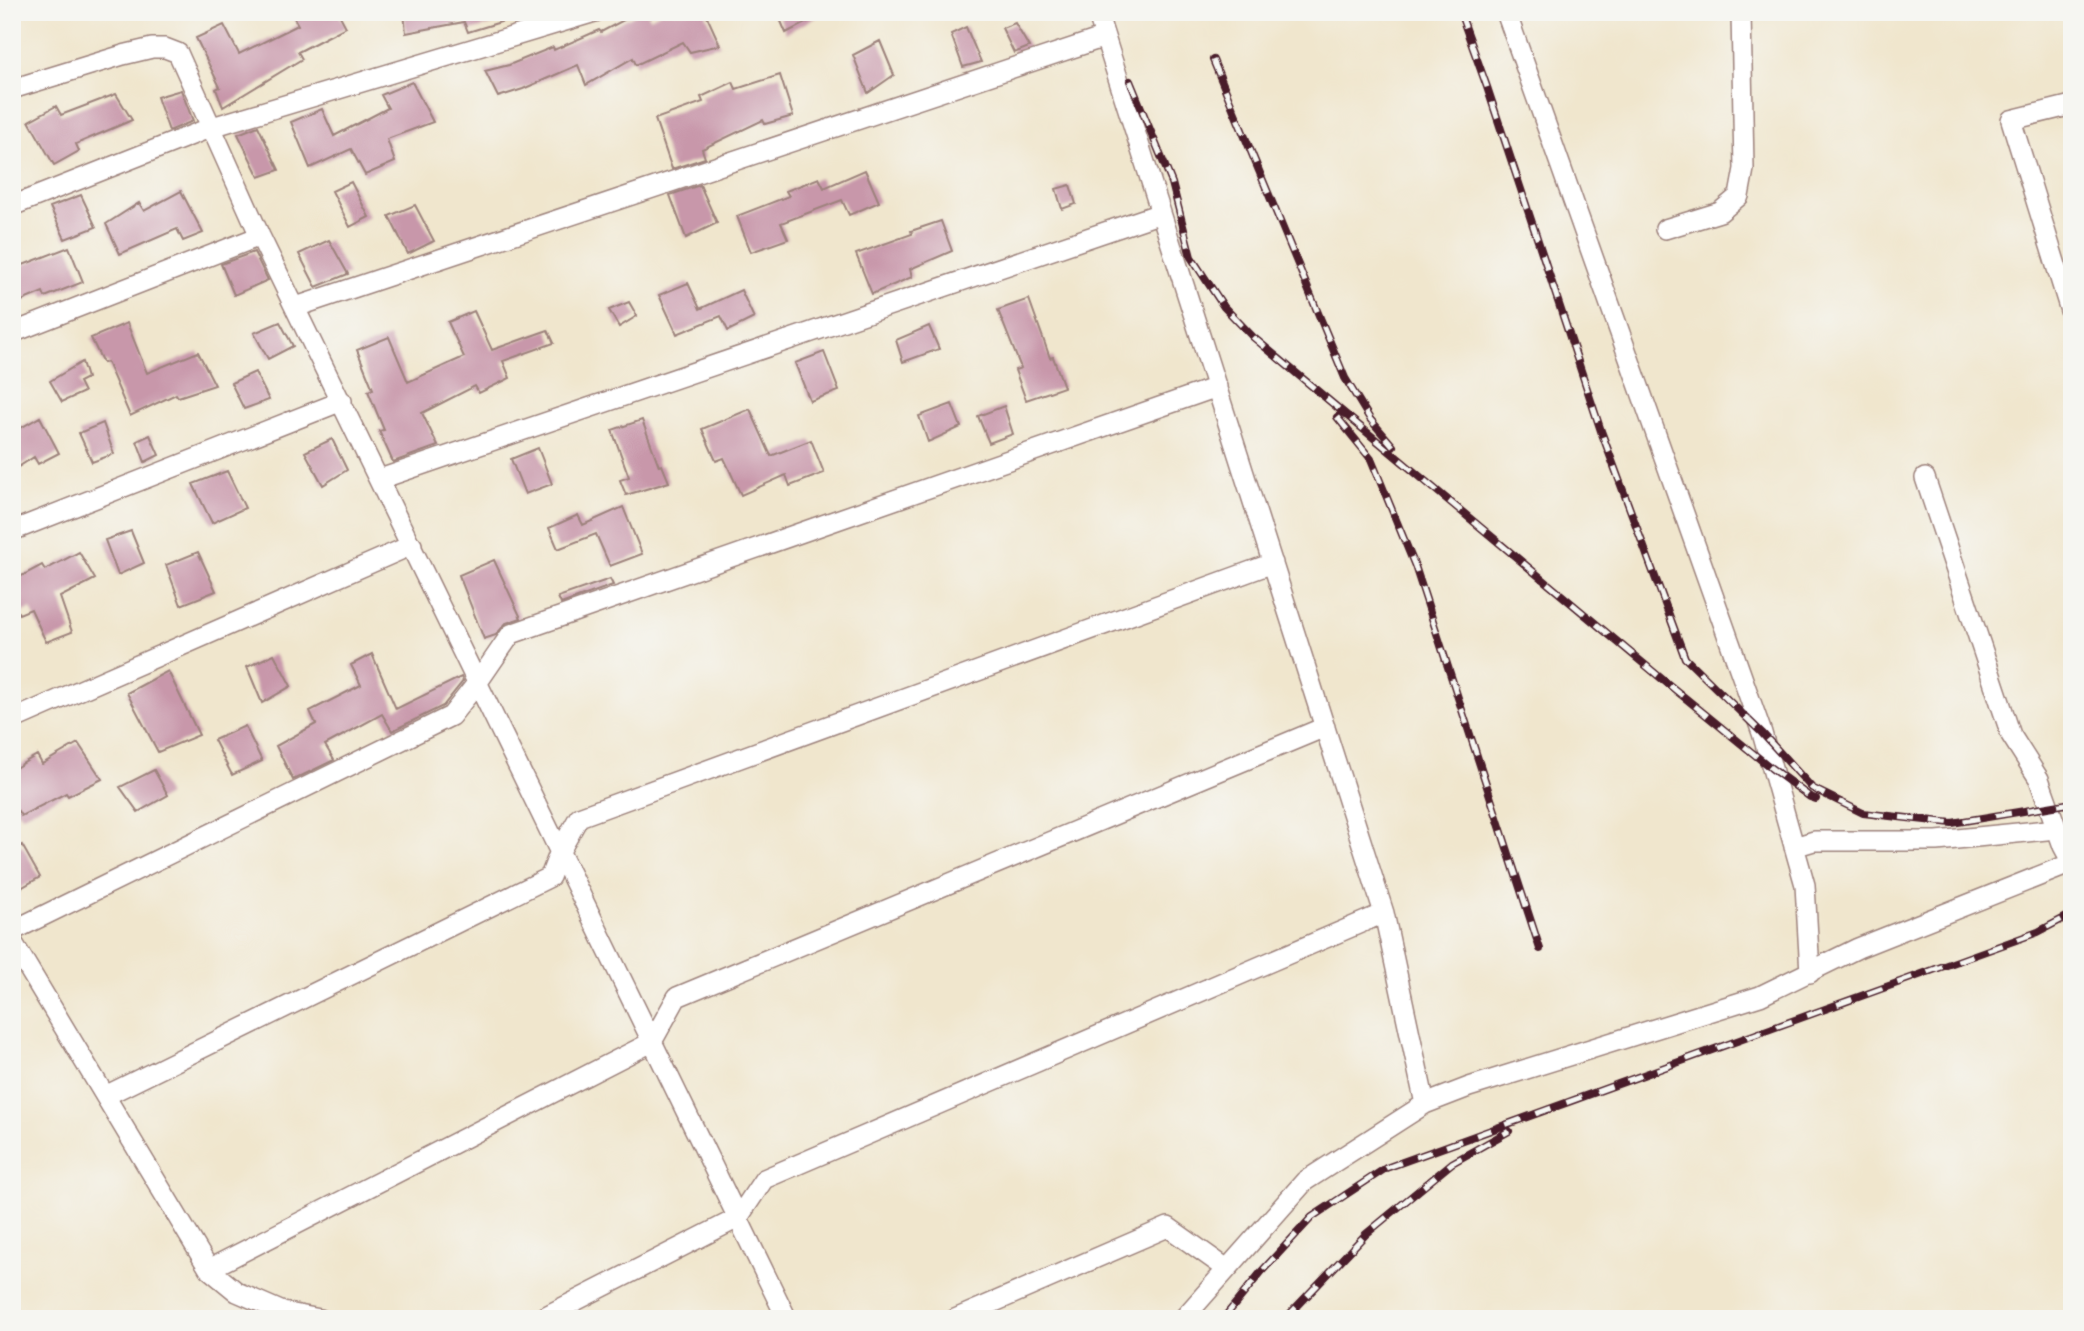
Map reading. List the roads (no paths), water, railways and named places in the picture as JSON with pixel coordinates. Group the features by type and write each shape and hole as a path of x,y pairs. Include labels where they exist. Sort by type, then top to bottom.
{"street":[{"path":"12,206 212,127 595,12"},
{"path":"1097,12 1384,913 1424,1104"},
{"path":"1506,12 1762,733 1805,885 1810,973"},
{"path":"1665,229 1720,212 1739,196 1744,169 1741,12"},
{"path":"296,307 1105,37"},
{"path":"12,89 152,48 165,48 178,53 260,236 787,1319"},
{"path":"2072,105 2011,120 2072,317"},
{"path":"380,479 1161,214"},
{"path":"12,334 260,236"},
{"path":"12,931 451,716 511,634 1217,387"},
{"path":"12,531 342,401"},
{"path":"1183,1319 1305,1181 1424,1104 1469,1087 1760,996 1858,948 2072,863 2063,846 2039,779 2011,735 1925,478"},
{"path":"12,720 412,545"},
{"path":"106,1096 550,877 560,851 579,817 1273,563"},
{"path":"209,1269 652,1042 677,996 1325,727"},
{"path":"1794,847 1814,841 1937,841 2057,829"},
{"path":"540,1319 738,1218 764,1179 1384,913"},
{"path":"12,940 209,1269 237,1292 281,1315 320,1319"},
{"path":"956,1319 1168,1227 1227,1269"}],"railway":[{"path":"1460,12 1601,431 1685,658 1762,733 1812,788 1863,813 1952,823 2072,803"},
{"path":"1213,60 1345,378 1370,419 1393,446"},
{"path":"1130,81 1172,183 1191,257 1224,307 1253,337 1662,679 1771,768 1816,799"},
{"path":"1337,417 1371,459 1415,566 1540,949"},
{"path":"1223,1319 1262,1271 1312,1217 1386,1168 2038,932 2072,914"},
{"path":"1285,1319 1366,1234 1452,1163 1509,1131"}]}
